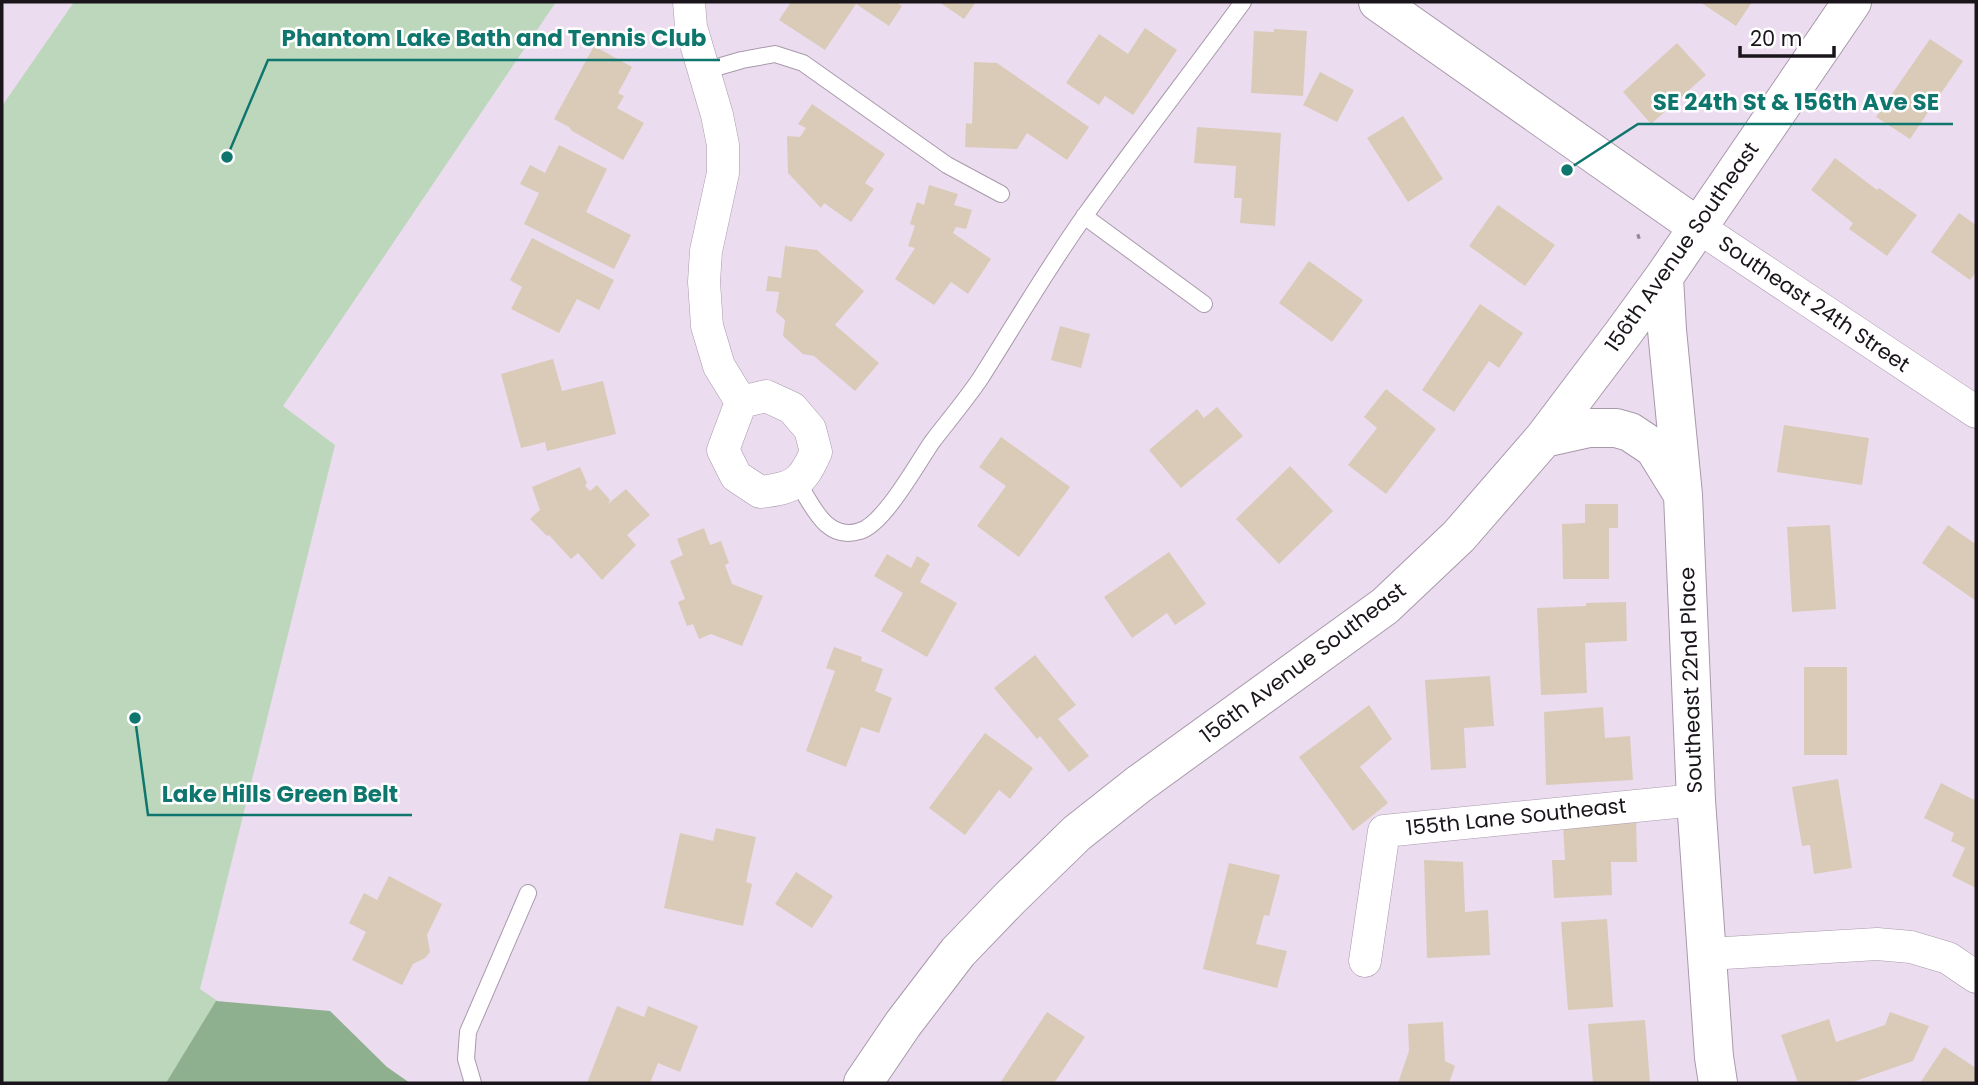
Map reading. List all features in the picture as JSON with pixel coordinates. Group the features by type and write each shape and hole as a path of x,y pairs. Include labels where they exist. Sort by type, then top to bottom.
{"street":[{"path":"689,2 691,27 723,145 723,173 706,251 704,282 707,326 719,366 741,402"},
{"name":"Southeast 24th Street","path":"1378,2 1698,227 1976,412"},
{"name":"156th Avenue Southeast","path":"863,1083 903,1024 958,952 1077,833 1139,784 1385,606 1459,536 1544,438 1664,277 1852,2"},
{"name":"Southeast 22nd Place","path":"1664,277 1683,495 1696,800 1718,1083"},
{"path":"766,397 792,408 810,429 816,452 805,475 784,489 760,492 736,476 723,450 741,402 766,397"},
{"path":"1544,438 1588,428 1616,428 1630,432 1654,448 1683,495"},
{"name":"155th Lane Southeast","path":"1365,961 1384,831 1696,800"},
{"path":"1708,954 1877,944 1911,947 1948,958 1976,977"}],"lane":[{"path":"797,481 818,515 831,530 845,534 861,531 873,524 977,382 1084,216 1243,2"},
{"path":"704,71 775,54 803,63 947,165 1001,194"},
{"path":"1084,216 1204,304"},
{"path":"473,1083 466,1059 468,1032 528,893"}],"green space":[{"path":"74,2 556,2 283,406 335,445 200,989 338,1083 2,1083 2,106"},
{"path":"216,1001 330,1011 387,1067 410,1083 166,1083"}],"building":[{"path":"791,2 896,2 902,6 889,26 856,4 825,50 779,20"},
{"path":"939,2 976,2 964,19"},
{"path":"1700,2 1752,2 1736,26"},
{"path":"1145,28 1177,50 1133,115 1105,96 1099,105 1066,83 1099,34 1128,54"},
{"path":"1274,29 1307,31 1303,96 1251,93 1254,31 1274,32"},
{"path":"1930,39 1963,61 1910,139 1876,117"},
{"path":"1677,43 1706,75 1651,124 1623,92"},
{"path":"594,46 632,67 618,93 624,96 617,108 644,123 623,160 554,119"},
{"path":"974,62 997,63 1089,127 1067,160 1027,133 1017,149 965,147 966,123 972,124"},
{"path":"1320,72 1354,90 1337,122 1303,105"},
{"path":"812,104 885,154 865,183 874,189 851,222 824,203 821,208 788,173 787,136 800,137 806,128 798,124"},
{"path":"1403,116 1443,179 1408,202 1367,138"},
{"path":"1197,127 1281,133 1275,226 1240,223 1242,198 1234,198 1236,166 1194,163"},
{"path":"559,145 607,169 586,212 631,235 614,269 524,224 539,193 520,184 530,165 545,173"},
{"path":"1835,158 1877,190 1879,188 1917,215 1887,256 1849,229 1853,223 1811,190"},
{"path":"929,185 958,194 954,205 972,210 966,229 956,227 953,233 991,259 968,294 951,282 934,305 895,279 915,248 908,246 915,226 910,224 917,202 924,205"},
{"path":"1498,205 1555,245 1525,286 1469,246"},
{"path":"1959,213 1976,225 1976,272 1970,280 1931,252"},
{"path":"532,238 614,280 599,310 577,299 559,333 511,309 522,287 510,280"},
{"path":"785,246 817,250 864,291 835,325 879,363 855,391 814,356 803,354 783,336 785,320 776,312 779,292 766,291 768,276 781,278"},
{"path":"1309,261 1363,300 1332,342 1279,303"},
{"path":"1480,304 1523,333 1499,368 1489,361 1454,412 1422,390"},
{"path":"1060,326 1090,334 1081,368 1051,360"},
{"path":"553,359 562,391 603,381 616,434 547,451 545,442 521,448 501,374"},
{"path":"1386,389 1436,429 1386,494 1348,465 1377,428 1364,417"},
{"path":"1217,407 1243,436 1181,488 1149,450 1197,409 1204,418"},
{"path":"1784,425 1869,438 1862,485 1777,472"},
{"path":"1001,437 1070,487 1019,557 977,526 1006,486 979,467"},
{"path":"1290,466 1333,511 1279,564 1236,519"},
{"path":"580,467 587,483 585,486 590,491 597,485 610,500 608,504 626,489 650,515 627,535 636,545 602,580 578,553 571,559 530,519 540,510 532,487"},
{"path":"1585,504 1618,504 1618,528 1609,528 1609,579 1563,579 1562,524 1585,523"},
{"path":"1830,525 1836,609 1792,612 1787,527"},
{"path":"1948,525 1974,543 1976,540 1976,601 1922,563"},
{"path":"704,528 710,545 721,541 729,563 725,565 732,584 763,596 742,646 711,634 699,639 693,624 687,626 678,602 685,599 670,561 683,555 677,539"},
{"path":"1169,552 1206,604 1175,625 1167,613 1132,638 1104,597"},
{"path":"887,554 911,568 917,556 930,564 920,582 957,603 927,657 881,631 903,593 874,576"},
{"path":"1626,602 1627,641 1585,643 1587,693 1541,695 1537,608"},
{"path":"834,647 862,657 861,661 883,669 875,691 892,698 879,733 861,727 846,767 806,751 835,671 826,668"},
{"path":"1035,655 1076,705 1058,719 1089,756 1069,772 1040,736 1037,739 994,688"},
{"path":"1804,667 1847,667 1847,755 1804,755"},
{"path":"1490,676 1494,726 1464,728 1466,768 1431,770 1425,680"},
{"path":"1369,705 1392,739 1360,767 1388,803 1353,831 1299,757"},
{"path":"1603,707 1605,738 1630,736 1633,780 1546,785 1544,712"},
{"path":"985,733 1033,768 1010,799 999,790 965,835 929,808"},
{"path":"1838,779 1852,868 1814,874 1810,845 1802,846 1792,787"},
{"path":"1941,783 1974,800 1976,795 1976,888 1952,876 1965,848 1951,841 1954,833 1924,818"},
{"path":"1636,817 1637,862 1611,862 1612,895 1554,898 1552,860 1565,860 1563,824"},
{"path":"716,828 756,837 746,882 752,884 743,926 664,908 680,833 713,841"},
{"path":"1424,860 1463,862 1465,912 1488,910 1490,955 1427,958"},
{"path":"1229,863 1280,875 1269,916 1264,915 1256,944 1287,951 1277,988 1203,969"},
{"path":"796,872 833,896 812,928 775,904"},
{"path":"389,876 442,904 427,935 430,952 413,964 402,985 352,960 366,932 349,923 364,893 377,900"},
{"path":"1607,919 1613,1007 1568,1010 1561,922"},
{"path":"617,1006 644,1017 648,1006 698,1026 680,1072 658,1063 650,1083 587,1083"},
{"path":"1047,1012 1085,1037 1054,1083 1000,1083"},
{"path":"1890,1012 1929,1026 1913,1061 1850,1083 1798,1083 1781,1035 1829,1019 1836,1042 1885,1025"},
{"path":"1645,1020 1650,1083 1593,1083 1588,1024"},
{"path":"1443,1022 1445,1061 1455,1066 1449,1083 1398,1083 1409,1051 1408,1024"},
{"path":"1944,1047 1976,1068 1976,1083 1920,1083"}],"place":[{"name":"Phantom Lake Bath and Tennis Club","path":"227,157"},
{"name":"SE 24th St & 156th Ave SE","path":"1567,170"},
{"name":"Lake Hills Green Belt","path":"135,718"}]}
